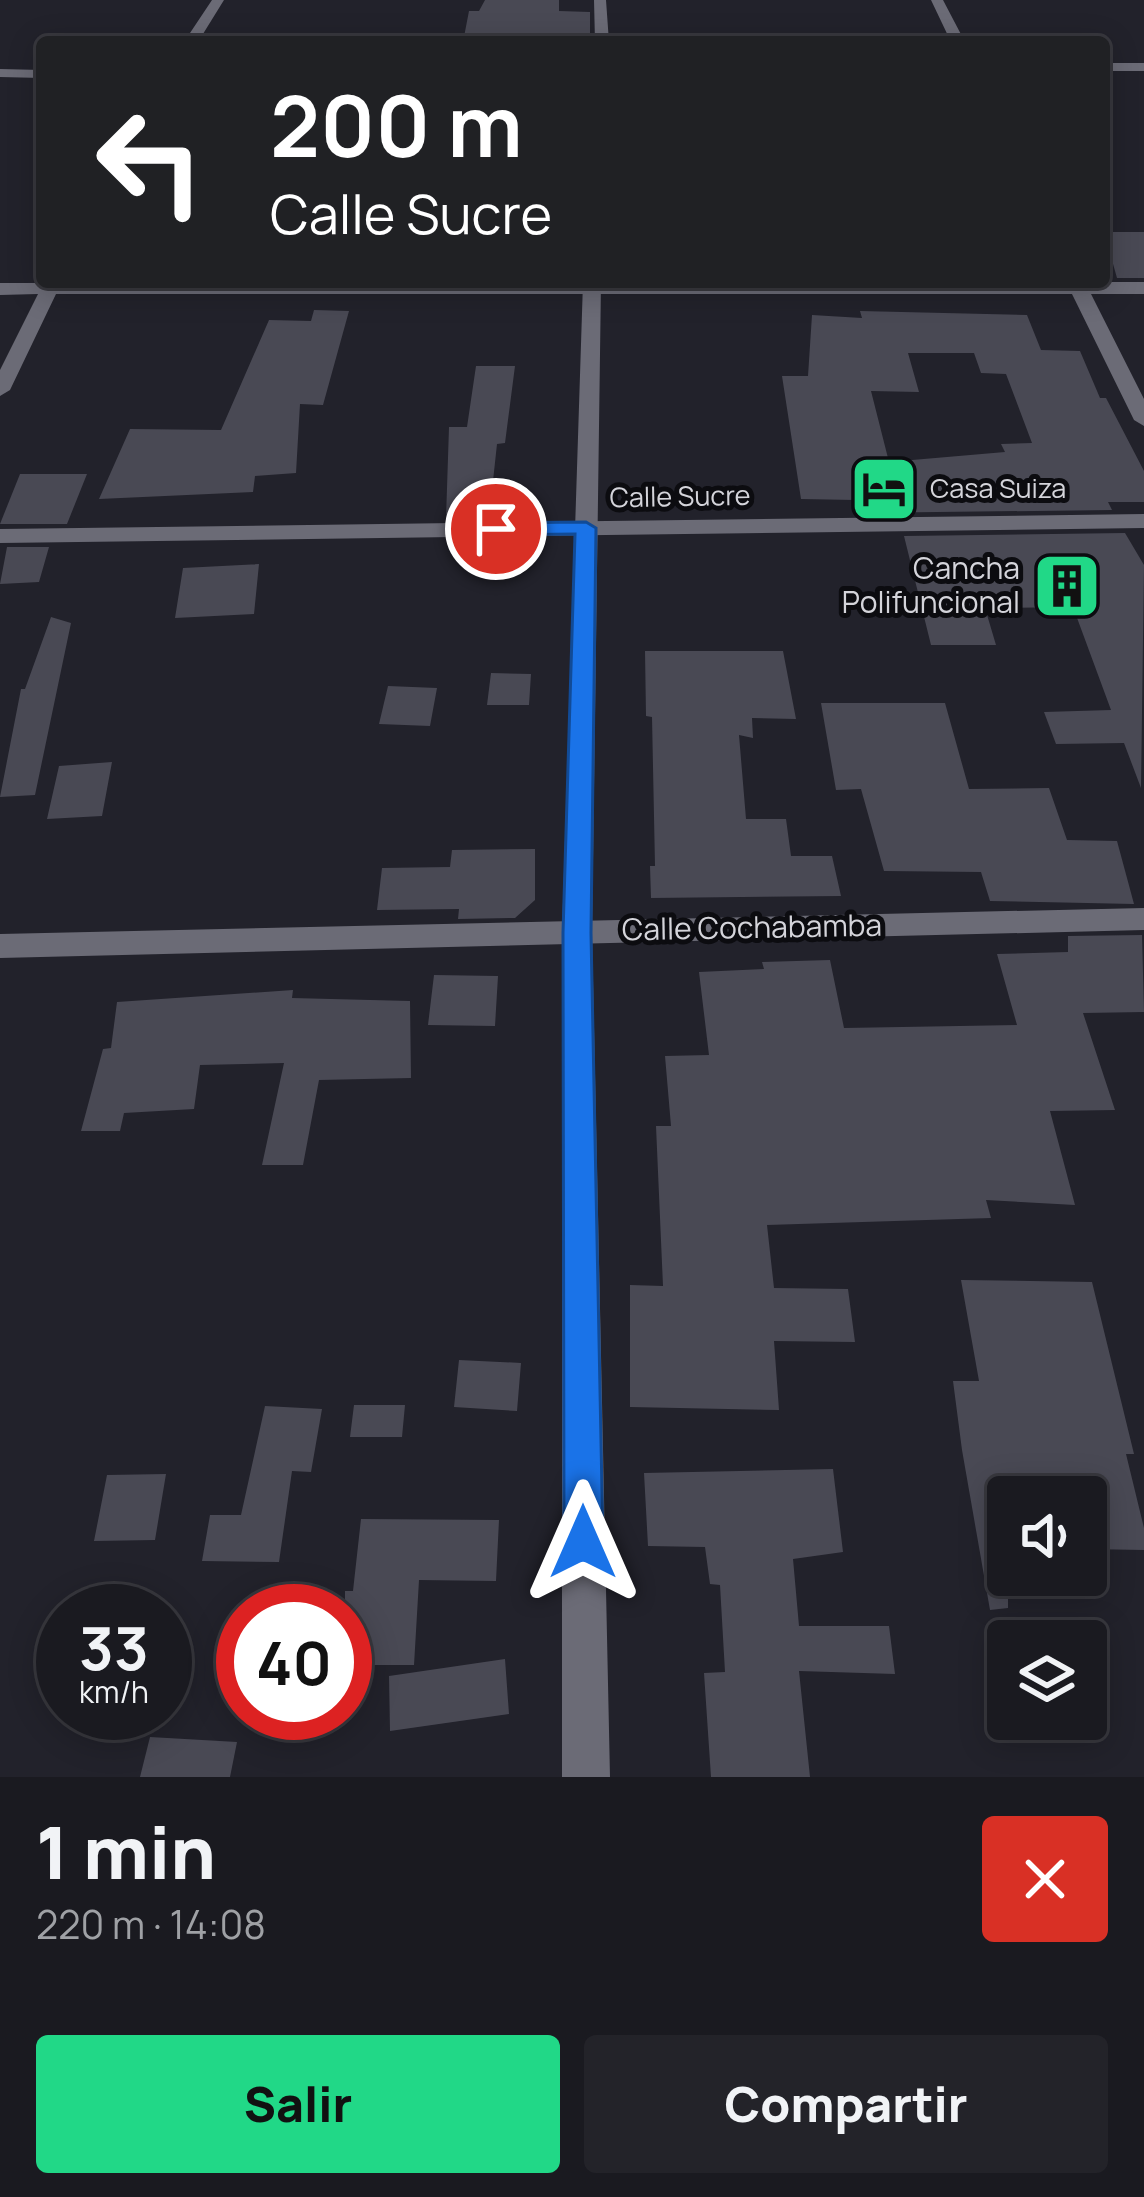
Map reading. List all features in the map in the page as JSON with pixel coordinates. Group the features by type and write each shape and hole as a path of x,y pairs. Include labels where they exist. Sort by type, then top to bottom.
{"street":[{"path":"195,36 218,0"},
{"path":"600,0 602,36"},
{"path":"937,0 955,36"},
{"path":"0,69 36,65"},
{"path":"1110,67 1144,68"},
{"path":"0,69 36,73"},
{"path":"1110,76 1144,77"},
{"path":"0,289 36,286"},
{"path":"1110,286 1144,288"},
{"path":"0,390 50,288"},
{"path":"586,1777 577,933 592,288"},
{"path":"1079,288 1144,420"},
{"name":"Calle Sucre","path":"0,536 1144,521"},
{"name":"Calle Cochabamba","path":"0,946 1144,919"}],"building":[{"path":"485,0 559,0 559,11 590,12 590,36 464,36 469,11 479,11"},
{"path":"1110,232 1144,232 1144,278 1117,278"},
{"path":"314,310 349,311 323,405 300,404 296,473 255,476 253,492 99,499 130,429 221,430 269,320 311,321"},
{"path":"860,311 1027,315 1041,350 1080,351 1100,398 1106,398 1144,471 1144,502 1108,502 1112,510 858,513 855,500 801,499 782,376 808,376 812,315 862,318","holes":["908,353 974,353 981,373 1006,374 1032,443 1001,444 1005,452 889,462 871,391 919,392"]},
{"path":"476,366 515,366 505,443 497,444 489,518 446,519 449,427 467,427"},
{"path":"20,474 87,474 67,524 0,524"},
{"path":"1125,533 1144,565 1141,788 1124,743 1056,744 1044,712 1111,710 1073,607 985,608 996,645 931,645 904,536"},
{"path":"7,547 49,547 39,582 0,584"},
{"path":"259,564 254,614 175,618 183,568"},
{"path":"51,617 71,623 35,795 0,797 21,689 25,689"},
{"path":"645,651 783,651 796,719 752,718 753,738 739,735 746,819 786,819 791,856 832,856 841,896 651,898 650,866 655,866 652,717 646,716"},
{"path":"491,673 531,674 529,705 487,705"},
{"path":"388,686 437,688 430,726 379,724"},
{"path":"821,703 945,703 969,789 1049,788 1067,840 1117,841 1134,904 990,901 981,872 884,871 861,789 836,790"},
{"path":"112,762 102,816 47,819 59,766"},
{"path":"535,849 535,900 515,918 458,919 459,909 377,910 382,868 450,867 452,850"},
{"path":"1142,935 1144,1012 1083,1013 1115,1110 1050,1111 1075,1205 986,1200 991,1218 767,1225 774,1288 848,1289 855,1342 774,1341 779,1410 630,1407 630,1285 663,1286 656,1126 671,1126 665,1056 709,1055 699,972 764,969 762,962 830,960 844,1028 1017,1025 997,954 1068,952 1068,936"},
{"path":"434,975 498,976 495,1026 428,1025"},
{"path":"293,990 292,998 410,1001 411,1078 319,1080 303,1165 262,1165 284,1063 200,1065 194,1109 124,1113 120,1131 81,1131 103,1049 111,1048 117,1002"},
{"path":"961,1280 1092,1282 1134,1454 1126,1454 1144,1528 1144,1550 1107,1549 1107,1476 987,1476 987,1593 953,1381 979,1381"},
{"path":"459,1360 521,1363 517,1411 454,1407"},
{"path":"354,1405 405,1405 402,1437 350,1437"},
{"path":"265,1406 322,1409 311,1472 292,1471 279,1562 202,1561 210,1515 241,1515"},
{"path":"833,1469 843,1552 793,1559 799,1626 889,1626 895,1674 799,1671 810,1777 711,1777 704,1673 725,1672 720,1585 710,1584 705,1547 648,1546 644,1473"},
{"path":"166,1474 155,1540 94,1541 107,1475"},
{"path":"361,1519 499,1520 496,1581 419,1580 414,1665 372,1665 372,1584 354,1584"},
{"path":"988,1596 1008,1596 1008,1608 990,1610"},
{"path":"505,1659 509,1714 390,1731 389,1676"},
{"path":"149,1740 237,1742 230,1777 140,1777"}],"place":[{"name":"Casa Suiza","path":"884,489"},
{"name":"Cancha Polifuncional","path":"1067,586"}],"route":[{"path":"496,529 586,528 577,933 583,1542"}]}
